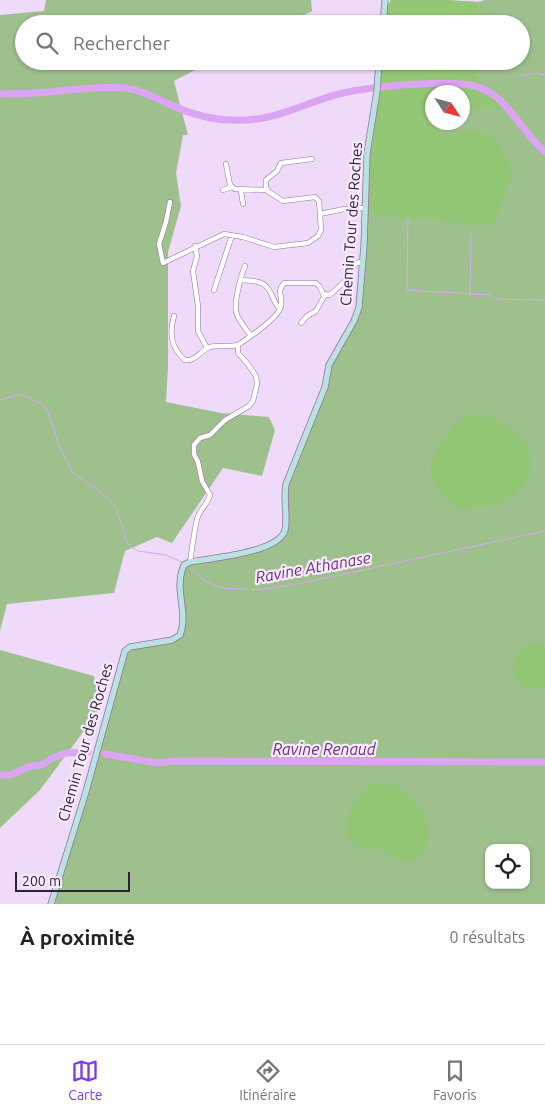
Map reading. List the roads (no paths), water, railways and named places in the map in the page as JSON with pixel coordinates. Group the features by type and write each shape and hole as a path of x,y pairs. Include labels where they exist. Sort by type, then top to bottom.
{"street":[{"path":"384,15 386,0"},
{"name":"Chemin Tour des Roches","path":"51,904 85,795 125,651 130,647 172,640 180,635 183,619 180,575 184,565 190,562 260,549 274,543 283,534 286,524 284,499 286,484 325,387 329,365 357,314 364,245 367,153 379,70"},
{"path":"269,191 266,187 266,180 277,171 281,163 312,159"},
{"path":"170,202 169,214 159,244 163,263 224,234 274,248 308,243 318,236 321,230 319,201 315,197 283,201 263,189 241,191 232,187 228,181 226,164"},
{"path":"223,190 232,187"},
{"path":"241,191 243,204"},
{"path":"320,214 344,208 364,208"},
{"path":"214,290 232,235"},
{"path":"196,246 197,256 193,271 198,306 198,330 207,348"},
{"path":"325,295 330,295 334,292 345,281 356,263 362,262"},
{"path":"245,266 236,313 251,336"},
{"path":"241,280 258,282 265,285 280,309"},
{"path":"174,316 170,334 172,341 183,358 189,361 207,348 238,345 257,333 280,309 282,303 279,292 284,284 316,283 325,295"},
{"path":"301,323 307,316 316,311 325,295"},
{"path":"190,562 197,519 201,509 210,498 202,481 198,462 194,454 194,445 200,438 210,435 225,420 249,406 253,401 257,384 256,376 239,355 238,345"}],"waterway":[{"path":"518,76 536,73 545,75"},
{"path":"0,94 104,87 125,88 143,92 202,116 245,120 277,115 352,91 409,84 466,84 478,87 498,98 545,152"},
{"path":"408,219 407,290 489,295 497,299 545,300"},
{"path":"470,295 471,234"},
{"name":"Ravine Athanase","path":"0,400 21,394 42,404 47,409 59,445 73,473 112,502 117,510 127,543 138,551 166,555 184,563"},
{"name":"Ravine Athanase","path":"187,565 205,581 222,588 259,590 302,583 545,531"},
{"name":"Ravine Renaud","path":"0,775 11,775 31,766 42,765 52,758 66,753 88,752"},
{"name":"Ravine Renaud","path":"105,754 157,763 173,761 545,762"}]}
